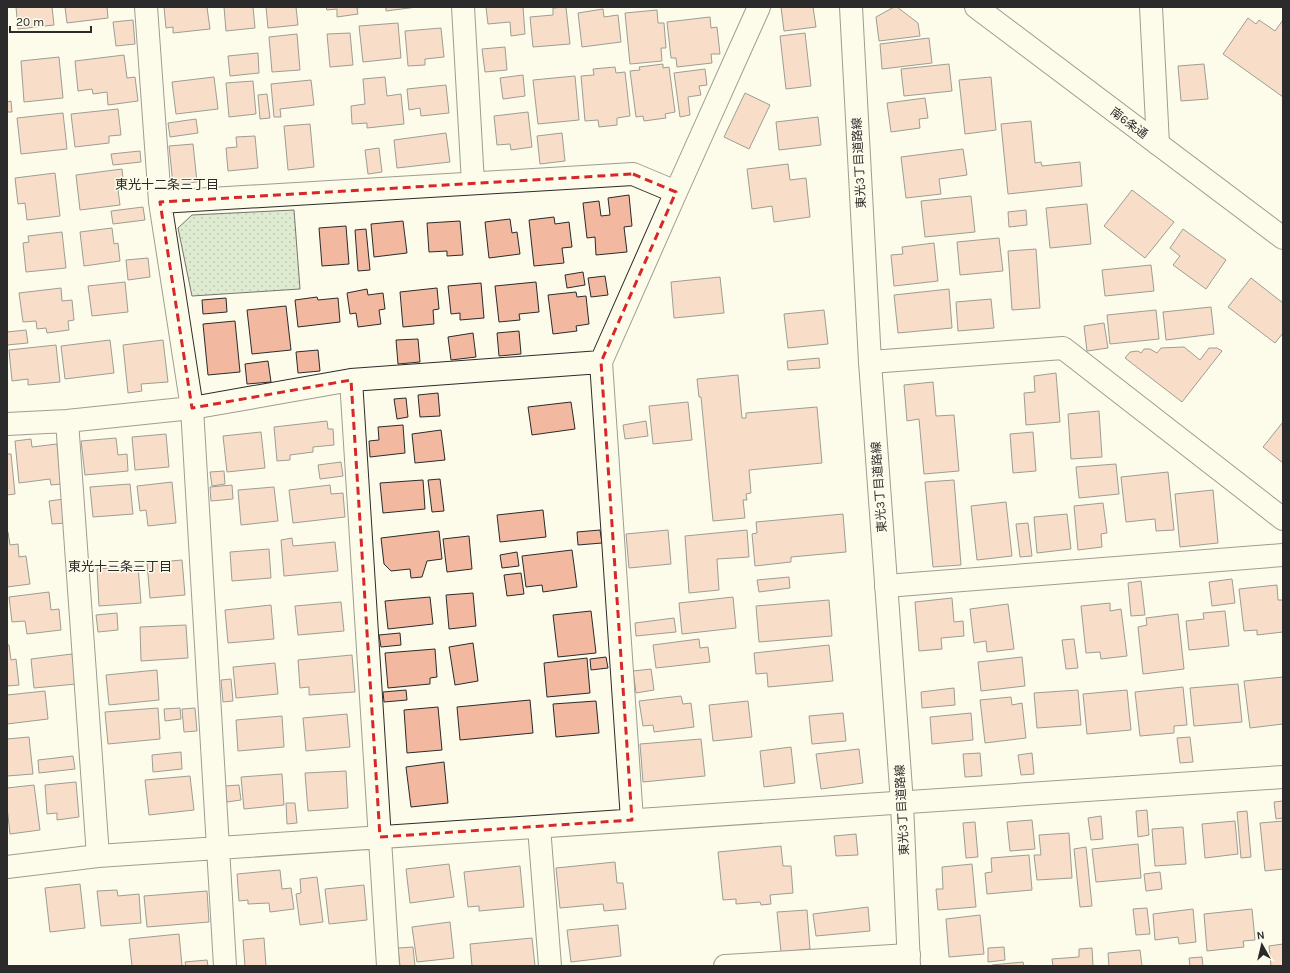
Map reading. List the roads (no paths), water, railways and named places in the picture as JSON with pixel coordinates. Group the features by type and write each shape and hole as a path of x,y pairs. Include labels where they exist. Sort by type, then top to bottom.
{"street":[{"path":"146,7 160,202 192,408 225,966"},
{"path":"463,7 473,183"},
{"path":"632,820 601,362 759,7"},
{"name":"東光3丁目道路線","path":"851,7 870,362 902,802 909,961"},
{"name":"南6条通","path":"976,7 1283,238"},
{"path":"1151,7 1158,144"},
{"path":"160,202 633,174 676,192"},
{"path":"870,362 1063,348 1283,519"},
{"path":"7,424 67,421 192,408 350,380 601,362"},
{"path":"350,380 388,966"},
{"path":"67,421 98,856"},
{"path":"886,586 1283,556"},
{"path":"7,867 98,856 1283,776"},
{"path":"539,827 550,966"},
{"path":"725,966 909,961"}],"district":[{"name":"東光十二条三丁目","path":"167,184"},
{"name":"東光十三条三丁目","path":"120,566"}]}
